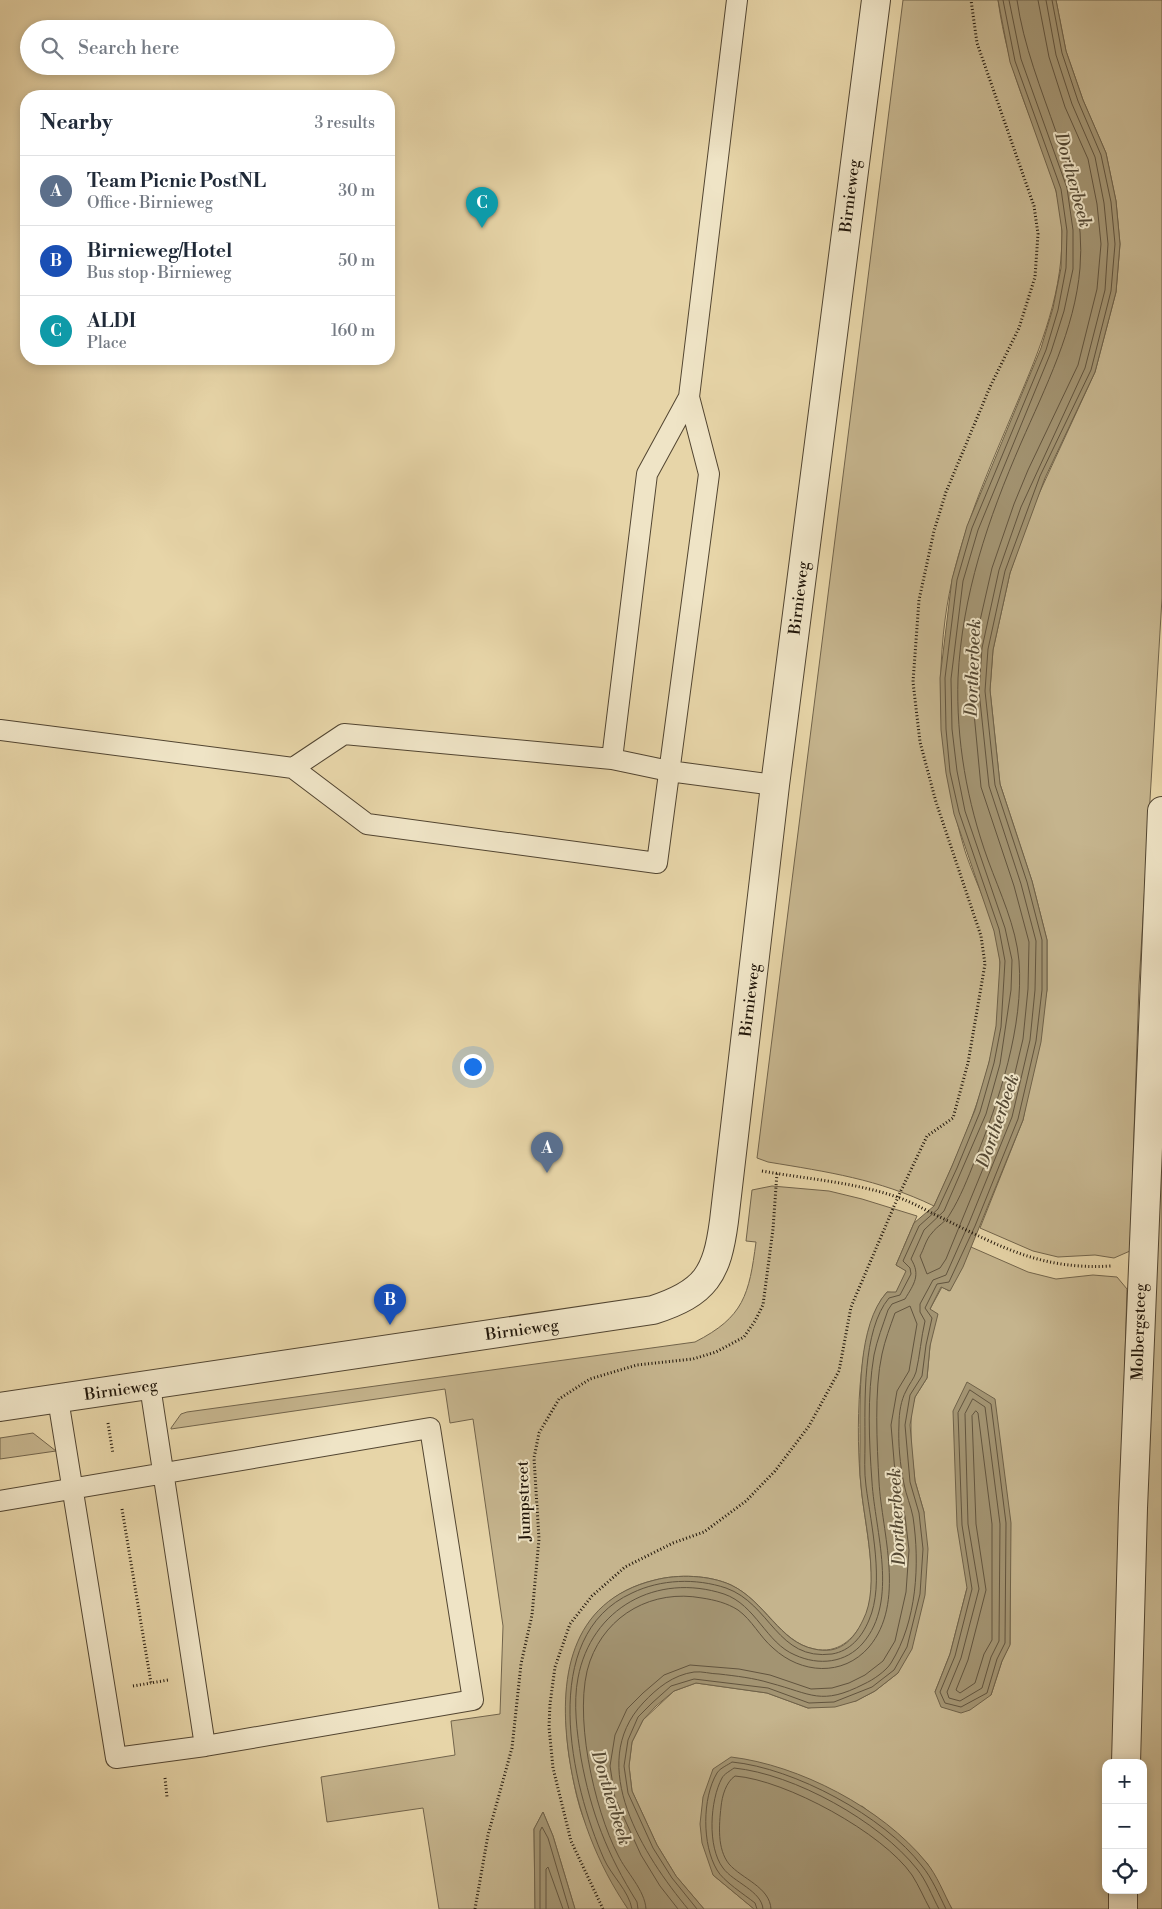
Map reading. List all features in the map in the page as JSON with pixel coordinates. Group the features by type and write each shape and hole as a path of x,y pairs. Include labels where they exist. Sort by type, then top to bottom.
{"street":[{"name":"Birnieweg","path":"0,1408 653,1310 682,1300 696,1290 711,1273 720,1249 775,785 876,0"},
{"name":"Molbergsteeg","path":"1126,1759 1142,1267 1162,811"},
{"path":"1123,1894 1123,1909"}],"lane":[{"path":"0,730 293,768 366,824 657,863 709,474 689,397 737,0"},
{"path":"612,760 647,474 689,397"},
{"path":"293,768 344,734 612,760 669,771 775,785"},
{"path":"150,1386 205,1746"},
{"path":"0,1501 72,1490 430,1428 473,1700 205,1746 116,1758 72,1490 58,1399"}],"path":[{"path":"603,1909 571,1842 553,1768 549,1727 550,1704 555,1668 570,1624 592,1596 625,1567 673,1543 704,1532 746,1501 775,1471 810,1426 839,1371 851,1307 898,1197 928,1136 953,1118 968,1063 984,964 981,936 936,802 920,742 913,682 918,600 934,531 946,492 990,387 1019,328 1035,277 1038,234 1034,206 977,43 971,0"},
{"name":"Jumpstreet","path":"475,1909 488,1835 512,1748 520,1664 532,1615 539,1539 534,1458 539,1433 559,1399 590,1379 637,1365 694,1359 716,1352 744,1337 763,1305 773,1229 777,1173 831,1180 898,1197"},
{"path":"898,1197 998,1245 1058,1265 1084,1268 1142,1267"},
{"path":"104,1393 151,1683 174,1679"},
{"path":"161,1752 167,1797"}],"shaded area":[{"path":"903,0 998,0 1002,27 1012,66 1055,185 1062,236 1058,283 1046,329 962,542 949,594 945,620 942,649 941,708 946,765 957,822 965,851 996,936 1000,965 1000,996 996,1028 982,1089 960,1149 934,1206 873,1183 832,1173 768,1162 757,1158"},
{"path":"1056,0 1162,0 1162,598 1139,985 1130,1251 1114,1258 1095,1255 1058,1257 1033,1251 980,1228 1023,1120 1047,990 1047,940 1032,881 1000,784 990,690 993,650 1010,573 1031,511 1095,372 1116,292 1120,244 1116,201 1106,153 1083,100 1066,51"},
{"path":"1162,1079 1162,1909 1136,1909 1136,1894 1147,1894 1147,1759 1138,1759"},
{"path":"772,1186 829,1191 917,1216 896,1265 907,1271 896,1293 887,1292 876,1308 863,1357 858,1441 871,1572 869,1606 864,1620 855,1634 844,1644 830,1649 814,1649 802,1645 782,1630 743,1592 731,1585 713,1579 693,1576 664,1578 626,1590 604,1606 588,1625 576,1648 569,1673 566,1700 566,1728 572,1776 583,1815 628,1909 575,1909 553,1836 543,1812 534,1829 535,1909 439,1909 423,1808 327,1822 321,1777 455,1755 451,1721 500,1714 503,1626 473,1419 450,1423 445,1389 171,1428 181,1414 187,1412 695,1342 711,1333 734,1313 747,1290 756,1242 746,1241 752,1190"},
{"path":"971,1247 1028,1272 1056,1279 1093,1275 1117,1277 1127,1289 1113,1759 1102,1759 1102,1894 1110,1894 1111,1909 952,1909 927,1863 904,1840 862,1806 713,1875 754,1909 704,1909 676,1876 657,1845 632,1791 629,1766 632,1742 643,1720 674,1691 696,1683 767,1693 808,1708 856,1701 875,1691 898,1673 924,1512 915,1481 911,1446 911,1412 915,1397 927,1378 930,1346 930,1309 942,1287 949,1291","holes":["967,1588 1010,1593 1010,1644 1002,1661 991,1695 935,1692 950,1654"]},
{"path":"33,1433 56,1451 0,1459 0,1438"}],"water":[{"name":"Dortherbeek","path":"998,0 1056,0 1066,51 1083,100 1106,153 1116,201 1120,244 1116,292 1095,372 1045,478 1010,573 993,650 990,690 1000,784 1032,881 1047,940 1047,990 1041,1042 1023,1120 963,1267 950,1291 941,1287 930,1309 938,1314 930,1346 927,1378 915,1397 910,1425 915,1481 924,1512 928,1549 925,1595 912,1649 898,1673 875,1691 856,1701 835,1707 808,1708 767,1693 696,1683 674,1691 656,1706 643,1720 632,1742 629,1766 632,1791 657,1845 676,1876 704,1909 628,1909 598,1855 577,1797 566,1728 568,1673 575,1648 587,1625 603,1606 626,1591 655,1580 683,1576 703,1577 731,1585 743,1592 781,1630 802,1645 814,1649 831,1650 844,1645 855,1634 863,1620 871,1590 870,1554 860,1480 860,1405 865,1343 877,1306 887,1292 896,1292 906,1271 896,1265 914,1223 934,1206 952,1166 975,1110 989,1062 996,1026 1000,962 994,931 954,814 946,773 941,730 940,678 952,579 967,526 1041,348 1053,308 1061,268 1062,231 1056,191 1010,62"},
{"path":"967,1382 995,1399 1011,1523 1010,1645 1002,1661 991,1695 970,1710 961,1713 941,1707 935,1692 950,1654 967,1588 957,1526 953,1411"},
{"path":"731,1757 784,1769 838,1792 863,1807 908,1842 926,1862 952,1909 754,1909 713,1875 702,1843 700,1824 703,1797 713,1769"},
{"path":"543,1812 553,1836 575,1909 535,1909 534,1829"}],"place":[{"name":"ALDI","path":"482,228"},
{"name":"Team Picnic PostNL","path":"547,1173"},
{"name":"Birnieweg/Hotel","path":"390,1325"}]}
